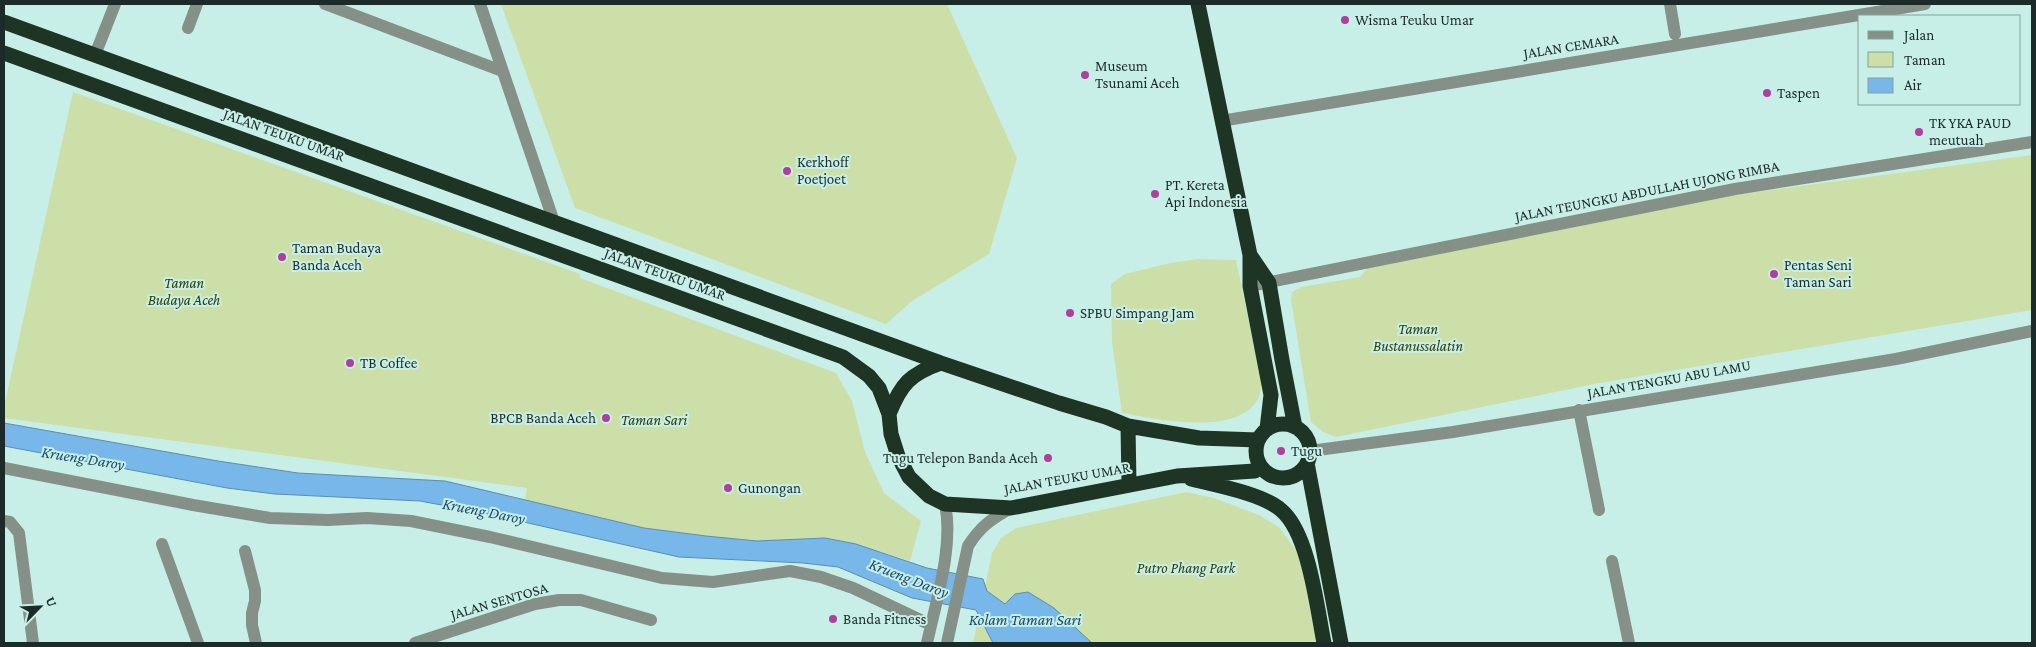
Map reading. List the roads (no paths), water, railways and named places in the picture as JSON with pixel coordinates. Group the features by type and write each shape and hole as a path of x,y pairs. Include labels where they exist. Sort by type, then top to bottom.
{"highway":[{"path":"1198,4 1250,255 1250,286 1271,395 1256,457 1264,472 1282,479 1292,477 1301,471 1308,457"},
{"name":"JALAN TEUKU UMAR","path":"4,22 941,363 1106,417 1128,426 1199,438 1263,434"},
{"name":"JALAN TEUKU UMAR","path":"4,53 843,357 869,376 879,388 889,414 893,441 898,456 909,477 924,492 945,504 1011,508 1177,476 1255,471"},
{"path":"1250,255 1269,283 1295,427"},
{"path":"889,414 896,396 908,380 921,370 941,363"},
{"path":"1263,434 1284,424 1295,427 1304,436 1341,643"},
{"path":"1128,426 1129,485"},
{"path":"1177,476 1250,494 1281,509 1294,525 1305,552 1324,643"}],"street":[{"path":"95,55 115,4"},
{"path":"188,28 197,4"},
{"path":"325,4 502,71"},
{"path":"480,4 554,222"},
{"path":"1670,4 1675,34"},
{"name":"JALAN CEMARA","path":"1859,15 1925,4"},
{"name":"JALAN CEMARA","path":"1221,121 1858,15"},
{"name":"JALAN TEUNGKU ABDULLAH UJONG RIMBA","path":"1250,286 1735,189 2032,142"},
{"name":"JALAN TENGKU ABU LAMU","path":"1308,457 1579,410 1896,359 2032,331"},
{"path":"1579,410 1599,510"},
{"path":"4,468 270,518 328,520 367,518 411,521 662,578 713,582 790,571 853,588 931,625"},
{"path":"927,643 949,532 945,504"},
{"path":"948,639 968,546 976,533 988,521 1011,508"},
{"path":"5,521 16,527 19,533 33,643"},
{"path":"162,544 198,643"},
{"path":"245,551 254,590 255,601 252,625 256,643"},
{"path":"1612,561 1629,643"},
{"name":"JALAN SENTOSA","path":"415,643 535,604 559,600 581,600 651,620"}],"water":[{"path":"4,423 218,461 298,473 445,481 644,528 757,541 825,538 856,544 927,568 983,579 987,591 1005,604 1015,594 1028,592 1054,608 1092,643 993,643 976,610 912,598 838,567 803,563 679,557 479,512 420,501 275,494 227,488 4,446"}],"place":[{"name":"Wisma Teuku Umar","path":"1345,20"},
{"name":"Museum Tsunami Aceh","path":"1085,75"},
{"name":"Taspen","path":"1767,93"},
{"name":"TK YKA PAUD meutuah","path":"1919,132"},
{"name":"Kerkhoff Poetjoet","path":"787,171"},
{"name":"PT. Kereta Api Indonesia","path":"1155,194"},
{"name":"Taman Budaya Banda Aceh","path":"282,257"},
{"name":"Pentas Seni Taman Sari","path":"1774,274"},
{"name":"SPBU Simpang Jam","path":"1070,313"},
{"name":"TB Coffee","path":"350,363"},
{"name":"BPCB Banda Aceh","path":"606,418"},
{"name":"Tugu","path":"1281,451"},
{"name":"Tugu Telepon Banda Aceh","path":"1048,458"},
{"name":"Gunongan","path":"728,488"},
{"name":"Banda Fitness","path":"833,619"}],"park label":[{"name":"Taman Budaya Aceh","path":"184,292"},
{"name":"Taman Bustanussalatin","path":"1418,338"},
{"name":"Taman Sari","path":"654,420"},
{"name":"Putro Phang Park","path":"1186,568"}],"water label":[{"name":"Krueng Daroy","path":"83,458"},
{"name":"Krueng Daroy","path":"484,511"},
{"name":"Krueng Daroy","path":"909,578"},
{"name":"Kolam Taman Sari","path":"1025,619"}]}
